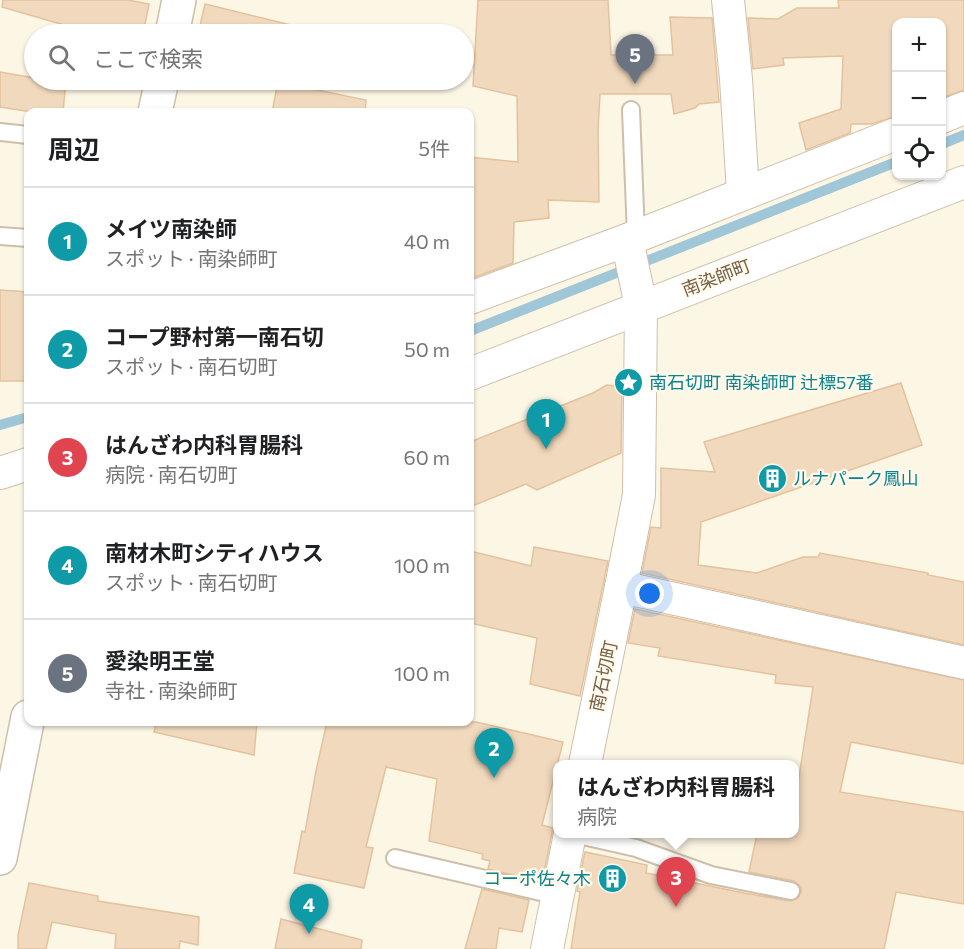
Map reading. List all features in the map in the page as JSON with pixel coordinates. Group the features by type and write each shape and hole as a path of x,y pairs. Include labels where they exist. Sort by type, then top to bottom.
{"street":[{"path":"174,24 179,0"},
{"path":"728,0 736,79 743,193"},
{"path":"156,108 160,90"},
{"path":"946,115 964,108"},
{"path":"474,297 631,243 743,193 892,136"},
{"name":"南染師町","path":"474,372 640,301 964,182"},
{"name":"南石切町","path":"586,760 639,495 640,301 631,243"},
{"path":"0,473 24,465"},
{"path":"621,588 964,663"},
{"path":"0,858 26,726"},
{"path":"547,949 571,838"}],"lane":[{"path":"631,110 631,243"},
{"path":"0,132 24,135"},
{"path":"0,236 24,238"},
{"path":"590,838 636,848 711,875 791,891"},
{"path":"396,858 558,896"}],"building":[{"path":"3,0 128,0 149,4 145,24 61,24 2,7"},
{"path":"478,0 608,0 611,55 673,55 670,17 712,18 719,102 699,104 695,108 674,114 671,94 600,94 599,202 548,200 549,218 514,222 513,263 474,277 474,157 518,162 517,96 474,86"},
{"path":"838,0 964,0 964,90 946,97 946,18 892,18 892,118 872,124 851,124 850,133 806,150 799,123 841,109 843,56 783,58 784,65 753,69 748,18 778,19 797,8 839,8"},
{"path":"205,4 287,24 200,24"},
{"path":"0,72 24,76 24,90 65,90 63,108 24,108 24,111 0,107"},
{"path":"276,90 317,90 366,100 365,108 273,108"},
{"path":"0,290 24,292 24,381 0,381"},
{"path":"901,383 922,445 701,522 698,565 757,573 803,557 818,557 820,553 964,582 964,645 642,573 651,527 661,528 661,468 715,472 704,442"},
{"path":"607,385 622,387 621,453 537,490 526,484 474,505 474,440 593,393"},
{"path":"534,547 608,561 580,696 530,684 537,638 474,624 474,552 531,566"},
{"path":"635,609 964,680 964,764 851,742 840,792 964,812 964,904 896,892 884,949 571,949 580,892 577,891 585,852 647,865 646,873 744,893 790,901 798,898 801,892 801,887 794,881 749,872 756,838 799,838 799,777 813,687 775,683 776,675 658,656 660,648 628,643"},
{"path":"476,722 563,742 558,760 553,760 553,782 542,825 553,828 542,882 488,869 490,861 482,859 483,854 429,841 437,779 386,767 366,847 373,848 364,888 294,873 302,831 305,832 326,726 474,726"},
{"path":"155,726 257,726 254,755 154,732"},
{"path":"29,883 98,896 98,901 199,917 198,945 180,941 179,949 115,949 116,934 52,922 46,949 18,949 18,935"},
{"path":"482,889 529,900 522,932 499,928 496,949 465,949"},
{"path":"281,919 362,940 361,949 275,949"}],"waterway":[{"path":"946,142 964,135"},
{"path":"474,329 892,164"},
{"path":"0,425 24,418"}],"place":[{"name":"愛染明王堂","path":"635,84"},
{"name":"南石切町 南染師町 辻標57番","path":"628,382"},
{"name":"メイツ南染師","path":"546,449"},
{"name":"ルナパーク鳳山","path":"772,478"},
{"name":"コープ野村第一南石切","path":"494,778"},
{"name":"コーポ佐々木","path":"612,878"},
{"name":"はんざわ内科胃腸科","path":"676,907"},
{"name":"南材木町シティハウス","path":"309,934"}]}
